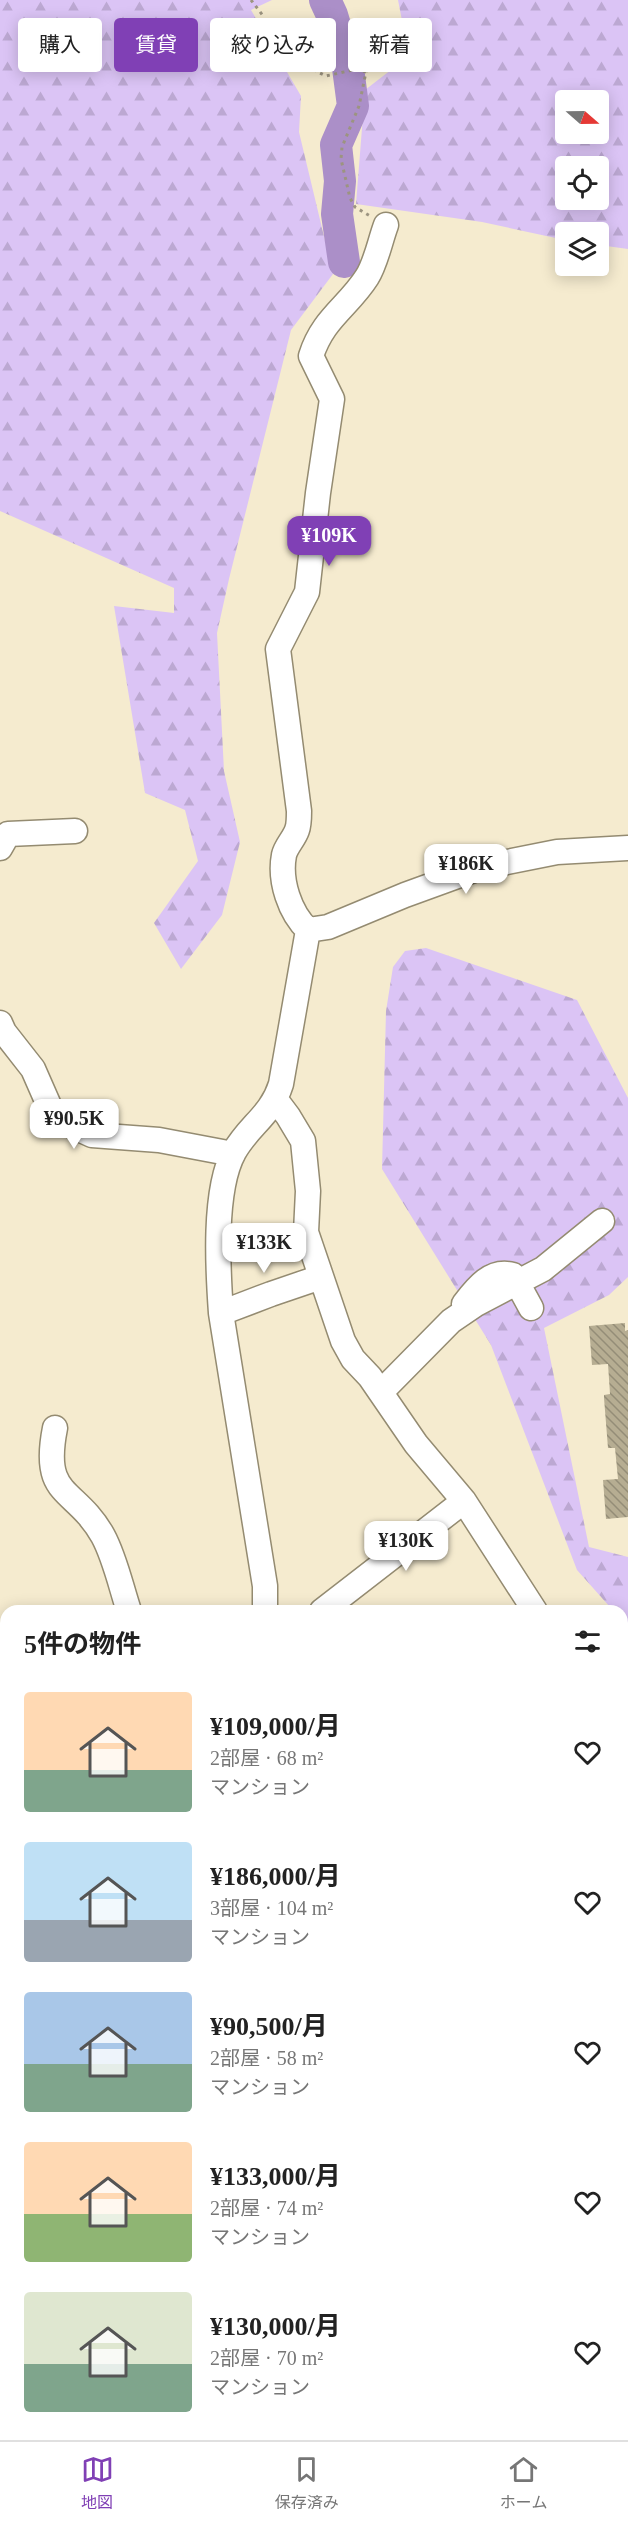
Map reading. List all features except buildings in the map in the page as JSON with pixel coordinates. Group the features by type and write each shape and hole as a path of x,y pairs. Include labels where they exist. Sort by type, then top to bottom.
{"street":[{"path":"308,930 297,919 289,900 283,872 284,854 298,828 290,807 278,649 307,592 308,567 332,399 311,356 317,338 368,276 386,225"},
{"path":"0,848 8,834 75,831"},
{"path":"308,930 337,924 405,895 482,867 557,852 628,848"},
{"path":"265,1605 265,1586 221,1313 219,1287 221,1199 233,1154 242,1138 276,1101 308,930"},
{"path":"0,1023 4,1032 33,1069 51,1110 70,1125 92,1135 159,1140 233,1154"},
{"path":"276,1101 303,1141 308,1191 306,1232 343,1341 353,1359 381,1392 416,1444 464,1501 531,1605"},
{"path":"516,1283 543,1269 602,1221"},
{"path":"381,1392 451,1322 470,1296 494,1273 513,1275 531,1308"},
{"path":"221,1313 321,1277"},
{"path":"55,1428 50,1464 55,1480 102,1535 127,1605"},
{"path":"330,1605 464,1501"}],"path":[{"path":"251,0 264,17 266,25 286,56 326,76 357,69 366,72 359,106 342,147 342,171 345,187 355,207 386,225"}],"green space":[{"path":"0,0 272,0 251,10 256,18 210,18 210,72 287,72 301,96 299,132 333,274 291,330 217,633 224,771 240,842 222,915 181,969 154,923 198,861 185,810 145,793 114,606 174,613 174,588 0,511"},
{"path":"398,0 628,0 628,249 609,246 609,222 555,222 555,238 482,222 356,204 365,90 388,72 432,72 432,18 402,18"},
{"path":"426,948 577,1000 628,1098 628,1277 609,1295 544,1328 589,1547 628,1557 628,1605 608,1605 577,1570 491,1345 382,1169 386,1011 393,967 405,951"}],"waterway":[{"path":"325,0 332,15 348,68 353,106 336,145 340,181 337,214 344,262"}]}
